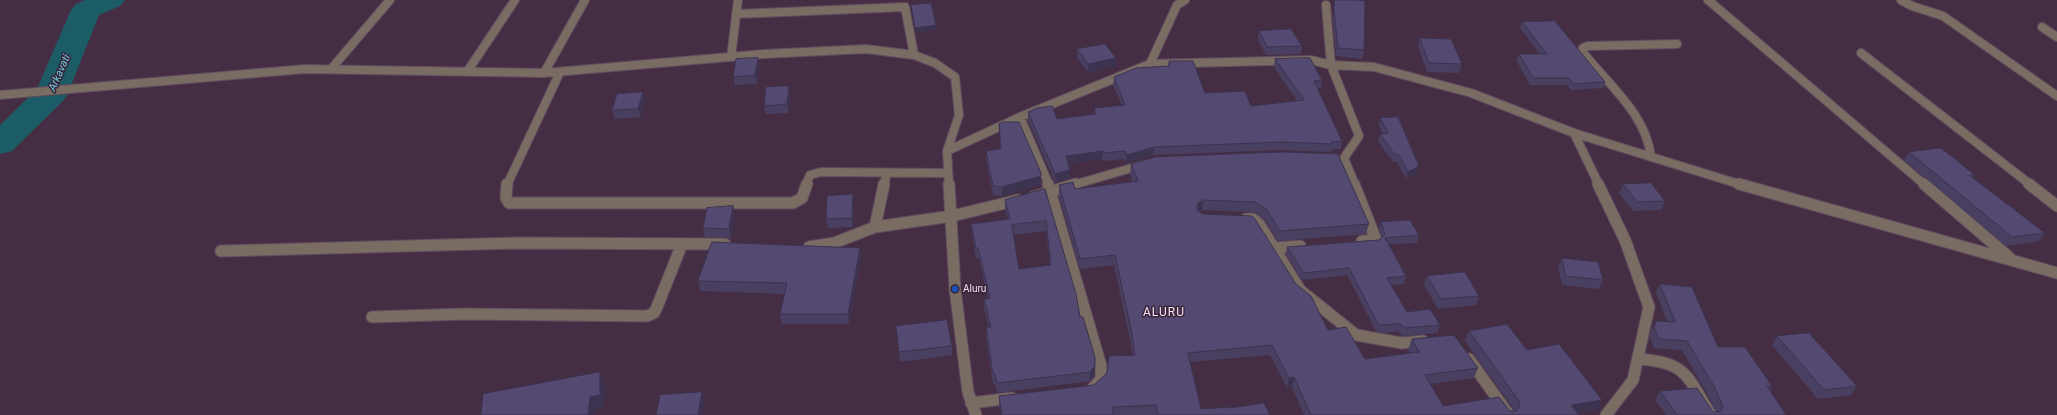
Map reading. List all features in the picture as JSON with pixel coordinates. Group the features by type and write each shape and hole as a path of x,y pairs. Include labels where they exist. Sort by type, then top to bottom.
{"street":[{"path":"330,70 390,0"},
{"path":"467,72 515,0"},
{"path":"544,73 585,0"},
{"path":"731,57 738,0"},
{"path":"1150,64 1177,5 1185,0"},
{"path":"1708,0 2013,260"},
{"path":"1901,0 1912,6 1943,16 2057,96"},
{"path":"1326,5 1332,65 1359,136 1340,158 1376,240 1352,242"},
{"path":"736,14 905,7 914,55"},
{"path":"2042,28 2057,37"},
{"path":"1651,157 1652,146 1645,132 1619,94 1592,66 1582,51 1583,48 1588,46 1677,44"},
{"path":"0,95 305,69 544,73 731,57 866,49 914,55 935,64 955,77 959,115 947,151 952,216 955,289 971,403 976,415"},
{"path":"1861,53 2057,206"},
{"path":"947,151 1020,117 1150,64 1311,60 1332,65 1374,67 1471,92 1574,133 1764,192 2057,272"},
{"path":"560,72 507,183 506,198 509,203 793,203 802,198 810,175 821,172 948,173"},
{"path":"1020,117 1051,191 1101,366 1101,379 1093,388 1078,390"},
{"path":"1574,133 1625,240 1649,306 1633,380 1606,415"},
{"path":"795,246 819,247 843,241 875,227 952,216 1051,191 1153,162"},
{"path":"875,227 887,173"},
{"path":"1238,219 1253,220 1258,224 1300,290 1356,336 1402,342 1432,340"},
{"path":"221,251 517,243 739,245"},
{"path":"372,317 465,314 647,316 654,313 657,307 682,244"},
{"path":"1274,248 1313,245"},
{"path":"1464,351 1509,415"},
{"path":"1638,359 1656,360 1676,365 1682,371 1711,415"},
{"path":"971,403 1024,396"}],"building":[{"path":"1335,0 1365,1 1364,50 1338,48 1334,9"},
{"path":"931,3 936,25 915,28 911,5"},
{"path":"1555,21 1605,82 1573,84 1569,78 1533,78 1519,54 1547,54 1522,22"},
{"path":"1291,29 1302,46 1267,47 1259,31"},
{"path":"1420,38 1451,39 1462,64 1429,63"},
{"path":"1105,44 1116,58 1088,64 1077,49"},
{"path":"758,58 755,75 733,77 736,59"},
{"path":"1310,58 1322,80 1314,81 1342,141 1331,142 1332,144 1282,142 1154,147 1127,155 1125,151 1103,153 1103,151 1066,156 1070,170 1055,174 1028,112 1037,108 1052,106 1057,119 1096,114 1094,108 1125,105 1114,77 1136,68 1170,66 1169,61 1193,61 1205,93 1245,91 1251,106 1304,100 1275,59"},
{"path":"789,86 787,104 764,106 766,87"},
{"path":"643,92 638,109 612,110 617,94"},
{"path":"1398,117 1419,166 1408,172 1399,155 1395,155 1380,134 1388,133 1380,118"},
{"path":"1003,122 1019,122 1041,176 1002,187 993,186 986,151 1001,149 999,124"},
{"path":"1941,148 1975,175 1969,175 2045,233 2012,237 1909,152"},
{"path":"1283,152 1338,154 1369,224 1280,231 1267,210 1255,202 1203,200 1198,203 1197,210 1203,214 1252,216 1296,284 1311,296 1328,330 1346,327 1365,359 1419,352 1412,339 1454,335 1478,368 1425,375 1443,406 1499,397 1510,411 1514,412 1519,408 1519,401 1469,331 1507,324 1527,350 1559,344 1602,400 1571,405 1579,415 1311,415 1294,377 1289,378 1272,345 1188,353 1201,409 1230,408 1264,403 1270,415 1158,415 1156,405 1112,407 1114,415 1002,415 999,396 1094,385 1107,373 1109,356 1135,355 1115,255 1080,259 1059,185 1073,182 1075,189 1138,181 1131,164 1155,157"},
{"path":"1651,183 1665,201 1637,202 1623,184"},
{"path":"1045,189 1076,294 1080,317 1083,317 1095,357 1095,366 1090,372 997,383 995,374 993,374 986,327 991,327 984,299 990,298 971,224 1010,219 1005,200","holes":["1046,221 1051,265 1019,269 1012,225"]},
{"path":"853,194 852,218 826,219 827,196"},
{"path":"733,206 729,229 703,228 707,208"},
{"path":"1410,220 1419,235 1385,238 1406,276 1387,278 1407,312 1430,309 1440,325 1405,328 1400,323 1385,325 1378,324 1349,268 1304,273 1287,247 1379,240 1385,234 1381,222"},
{"path":"712,242 860,248 848,314 780,314 787,283 698,281"},
{"path":"1562,258 1598,262 1603,280 1566,276"},
{"path":"1465,272 1479,296 1441,299 1427,276"},
{"path":"1660,284 1692,287 1718,347 1745,347 1772,386 1767,386 1786,415 1677,415 1660,391 1697,388 1713,412 1720,412 1723,406 1714,386 1687,341 1659,339 1654,328 1656,321 1675,322"},
{"path":"947,320 952,346 899,352 896,326"},
{"path":"1809,333 1857,386 1824,390 1777,336"},
{"path":"600,372 600,395 590,397 588,415 481,415 483,394"},
{"path":"702,392 698,415 656,415 660,395"}],"waterway":[{"name":"Arkavati","path":"0,144 52,93 86,10 110,0"}],"place":[{"name":"Aluru","path":"955,289"}],"district":[{"name":"ALURU","path":"1164,313"}]}
